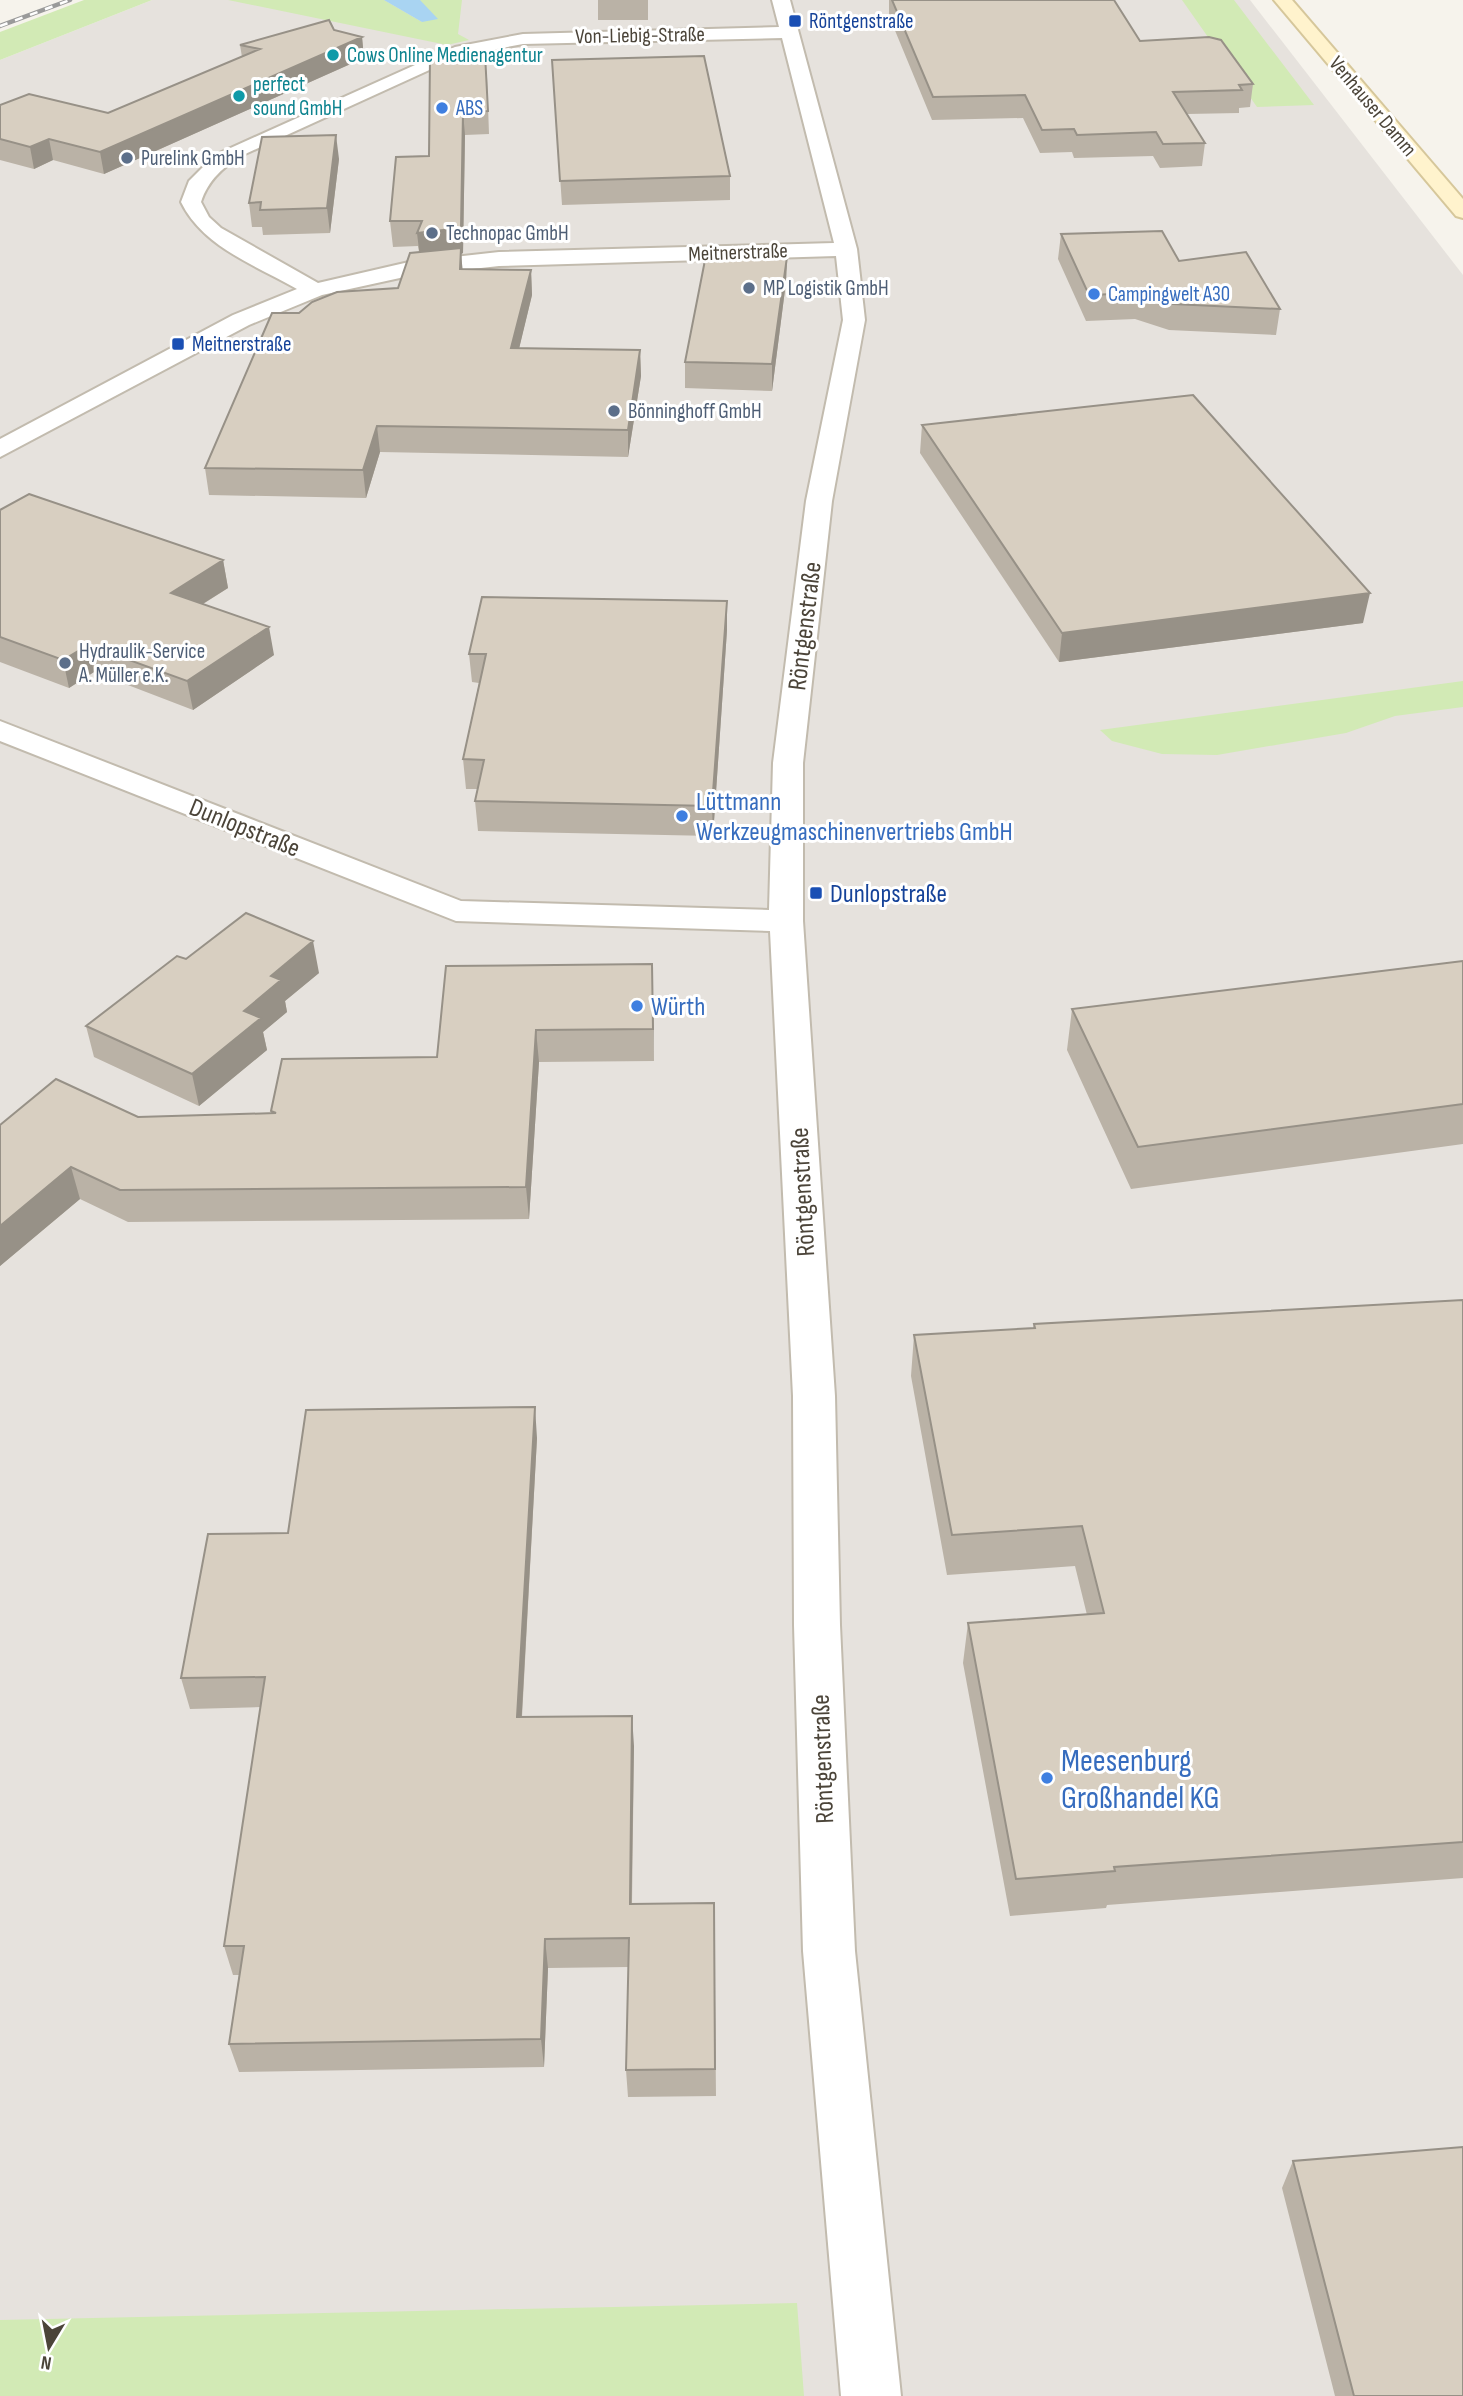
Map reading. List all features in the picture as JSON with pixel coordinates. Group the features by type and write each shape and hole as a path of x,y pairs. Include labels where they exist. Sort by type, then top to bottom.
{"main road":[{"name":"Venhauser Damm","path":"1283,0 1463,212"}],"street":[{"name":"Röntgenstraße","path":"781,0 846,248 854,320 818,501 788,763 786,921 813,1385 817,1625 829,1951 872,2396"},
{"name":"Von-Liebig-Straße","path":"315,290 213,233 200,220 191,202 196,184 222,159 373,87 472,47 567,37 788,32"},
{"name":"Meitnerstraße","path":"0,449 241,320 315,290 409,269 499,259 846,248"},
{"name":"Dunlopstraße","path":"0,730 456,911 786,921"}],"shaded area":[{"path":"152,0 1250,0 1463,275 1463,2396 0,2396 0,60"}],"green space":[{"path":"84,0 152,0 0,60 0,32"},
{"path":"228,0 384,0 422,22 420,0 462,0 458,34 469,40 447,45"},
{"path":"1182,0 1234,0 1314,105 1257,107"},
{"path":"1463,681 1463,707 1395,716 1346,733 1217,755 1162,754 1112,741 1100,730"},
{"path":"797,2303 804,2396 0,2396 0,2320"}],"water":[{"path":"384,0 420,0 438,19 422,22"}],"building":[{"path":"892,0 1114,0 1140,41 1209,37 1221,40 1253,84 1239,85 1242,90 1173,92 1205,143 1163,144 1156,132 1077,135 1074,129 1042,130 1025,95 933,97"},
{"path":"329,20 334,30 362,37 100,152 49,139 30,147 0,139 0,105 29,94 108,113 260,49 240,45"},
{"path":"485,54 488,111 463,112 461,228 417,233 422,221 390,221 396,157 429,156 430,56"},
{"path":"704,56 730,176 560,181 552,60"},
{"path":"336,135 327,208 260,210 261,202 249,203 262,137"},
{"path":"1162,231 1179,261 1246,252 1280,309 1173,304 1139,293 1089,295 1061,234"},
{"path":"461,248 460,269 531,270 511,348 640,350 628,430 377,426 363,470 205,468 272,313 299,313 312,302 337,292 398,288 410,253"},
{"path":"706,255 787,257 772,364 685,362"},
{"path":"1193,395 1370,593 1062,633 922,425"},
{"path":"29,494 223,560 171,593 269,627 187,681 88,645 63,660 0,637 0,510"},
{"path":"482,597 727,601 712,806 475,801 484,760 463,759 486,654 469,654"},
{"path":"246,913 313,941 271,976 281,980 244,1011 261,1018 192,1074 86,1026 177,956 186,959"},
{"path":"1463,961 1463,1104 1138,1147 1072,1009"},
{"path":"652,964 653,1029 536,1030 526,1187 120,1190 71,1167 0,1226 0,1125 56,1079 138,1117 276,1113 271,1111 282,1059 437,1057 446,966"},
{"path":"1463,1300 1463,1842 1114,1867 1115,1871 1016,1879 968,1623 1104,1613 1082,1526 952,1535 914,1335 1035,1328 1034,1324"},
{"path":"535,1407 517,1717 632,1716 630,1904 714,1903 715,2069 626,2070 629,1938 545,1939 541,2039 229,2044 244,1946 224,1946 265,1677 181,1678 208,1534 288,1533 306,1410"},
{"path":"1463,2147 1463,2396 1354,2396 1293,2161"}],"railway":[{"path":"0,26 70,0"}],"place":[{"name":"Röntgenstraße","path":"795,21"},
{"name":"Cows Online Medienagentur","path":"333,55"},
{"name":"perfect sound GmbH","path":"239,96"},
{"name":"ABS","path":"442,108"},
{"name":"Purelink GmbH","path":"127,158"},
{"name":"Technopac GmbH","path":"432,233"},
{"name":"MP Logistik GmbH","path":"749,288"},
{"name":"Campingwelt A30","path":"1094,294"},
{"name":"Meitnerstraße","path":"178,344"},
{"name":"Bönninghoff GmbH","path":"614,411"},
{"name":"Hydraulik-Service A. Müller e.K.","path":"65,663"},
{"name":"Lüttmann Werkzeugmaschinenvertriebs GmbH","path":"682,816"},
{"name":"Dunlopstraße","path":"816,893"},
{"name":"Würth","path":"637,1006"},
{"name":"Meesenburg Großhandel KG","path":"1047,1778"}]}
